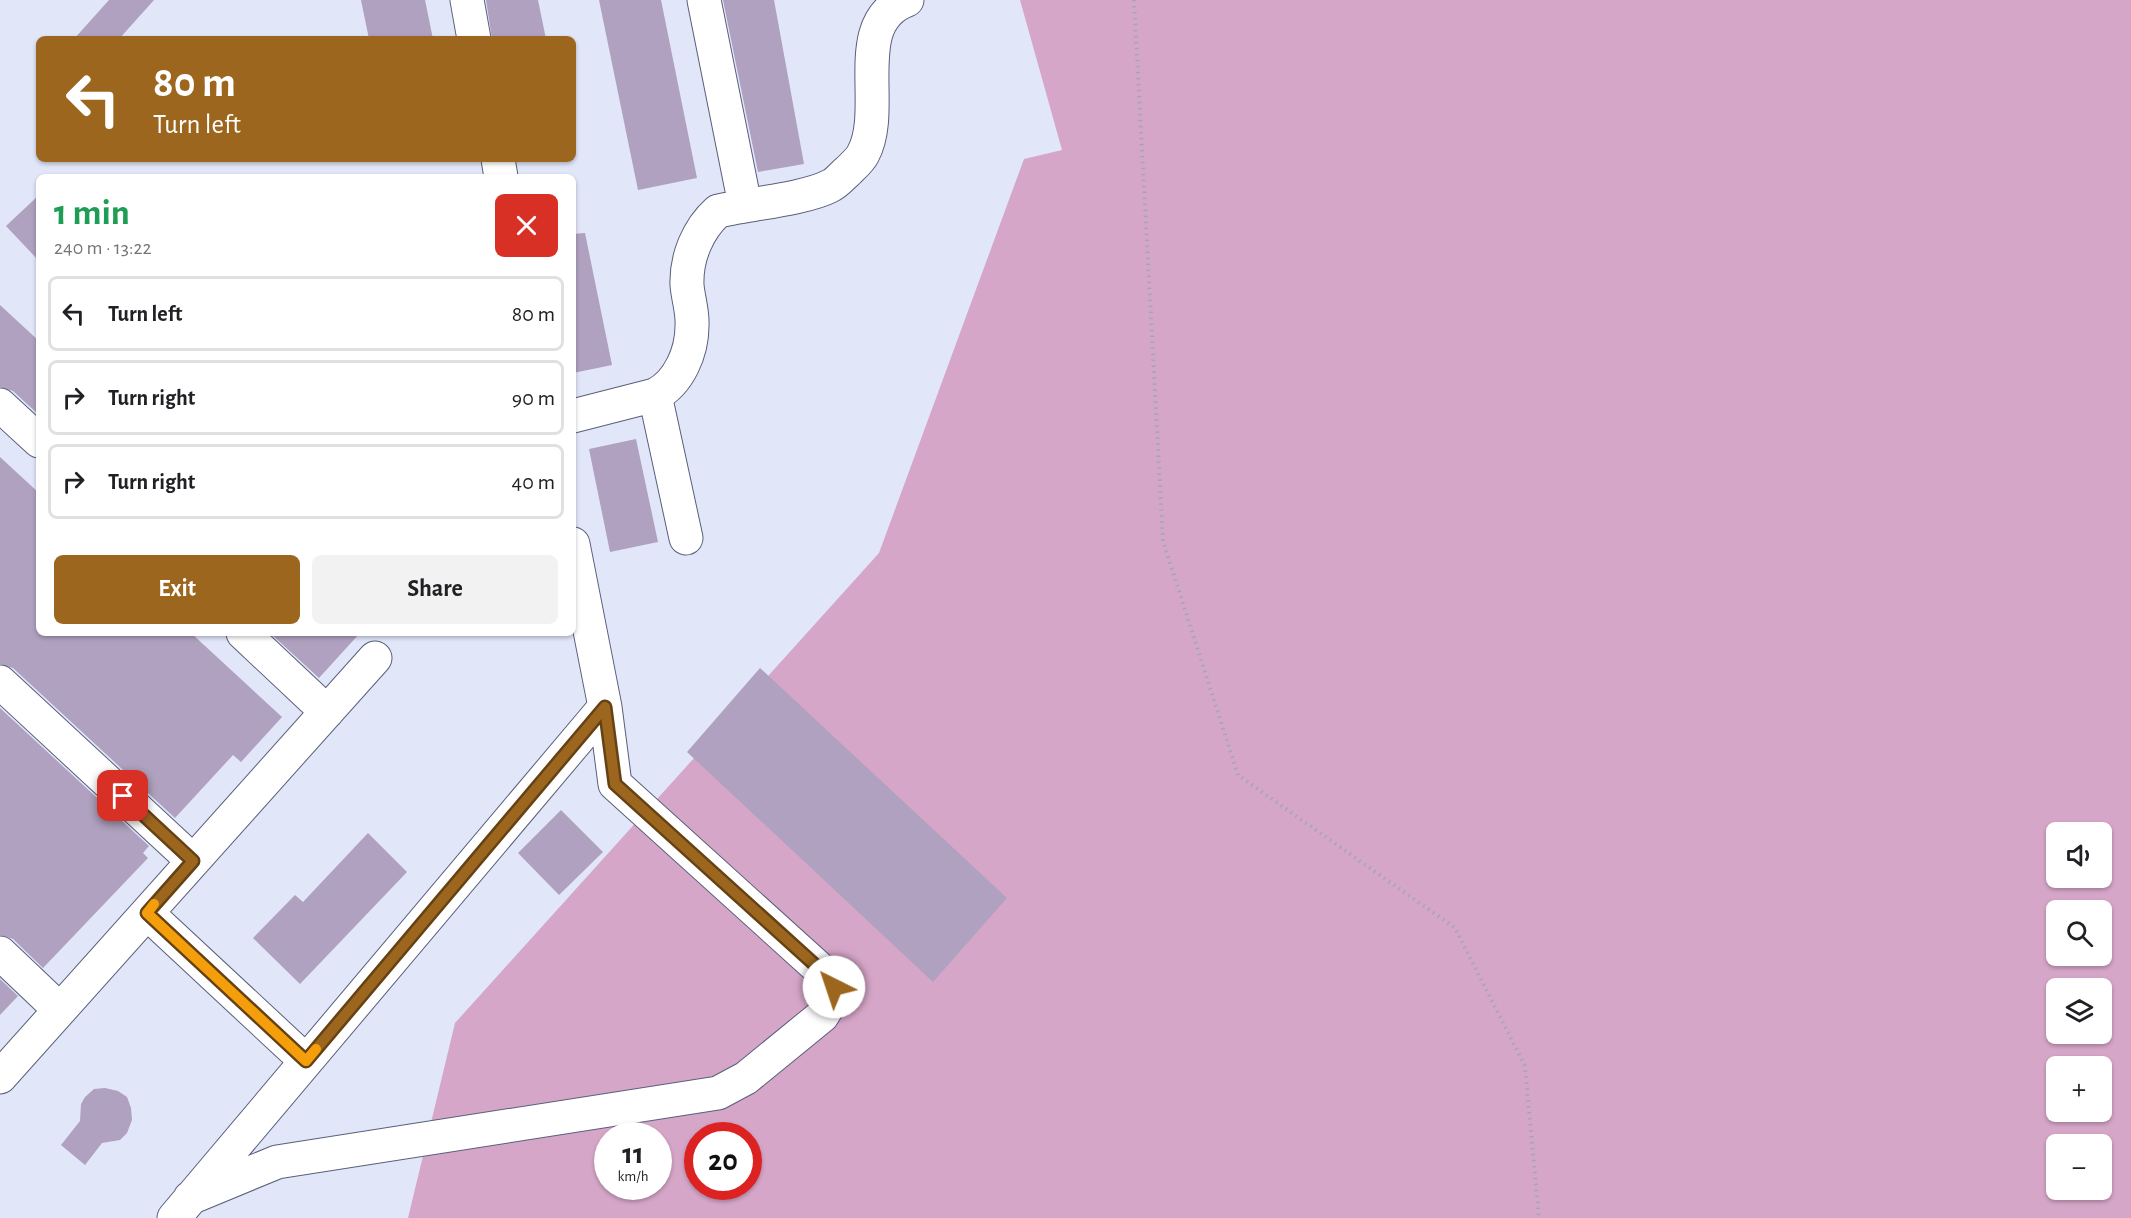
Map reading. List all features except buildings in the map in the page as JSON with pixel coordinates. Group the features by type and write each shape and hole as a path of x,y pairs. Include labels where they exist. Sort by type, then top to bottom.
{"lane":[{"path":"467,0 473,36"},
{"path":"704,0 745,205"},
{"path":"576,415 655,395 664,391 675,379 684,361 693,326 687,283 690,258 697,236 708,220 718,211 815,192 832,185 863,155 869,139 872,117 873,44 878,24 887,11 907,0"},
{"path":"655,395 686,538"},
{"path":"0,405 36,438"},
{"path":"182,1208 277,1162 718,1093 746,1078 822,1016 832,1000 834,987 824,973 615,784 605,707 576,559"},
{"path":"246,636 327,712"},
{"path":"0,1077 375,658"},
{"path":"0,682 193,861"},
{"path":"182,1208 605,707"},
{"path":"147,913 306,1061"},
{"path":"0,953 60,1010"}],"path":[{"path":"1134,0 1163,541 1238,775 1455,928 1525,1066 1539,1218"}],"shaded area":[{"path":"1020,0 2131,0 2131,1218 408,1218 455,1023 879,553 1024,159 1062,150"}],"slow traffic":[{"path":"154,904 147,913 306,1061 316,1049"}],"route":[{"path":"123,796 193,861 147,913 306,1061 605,707 615,784 824,973 834,987"}]}
